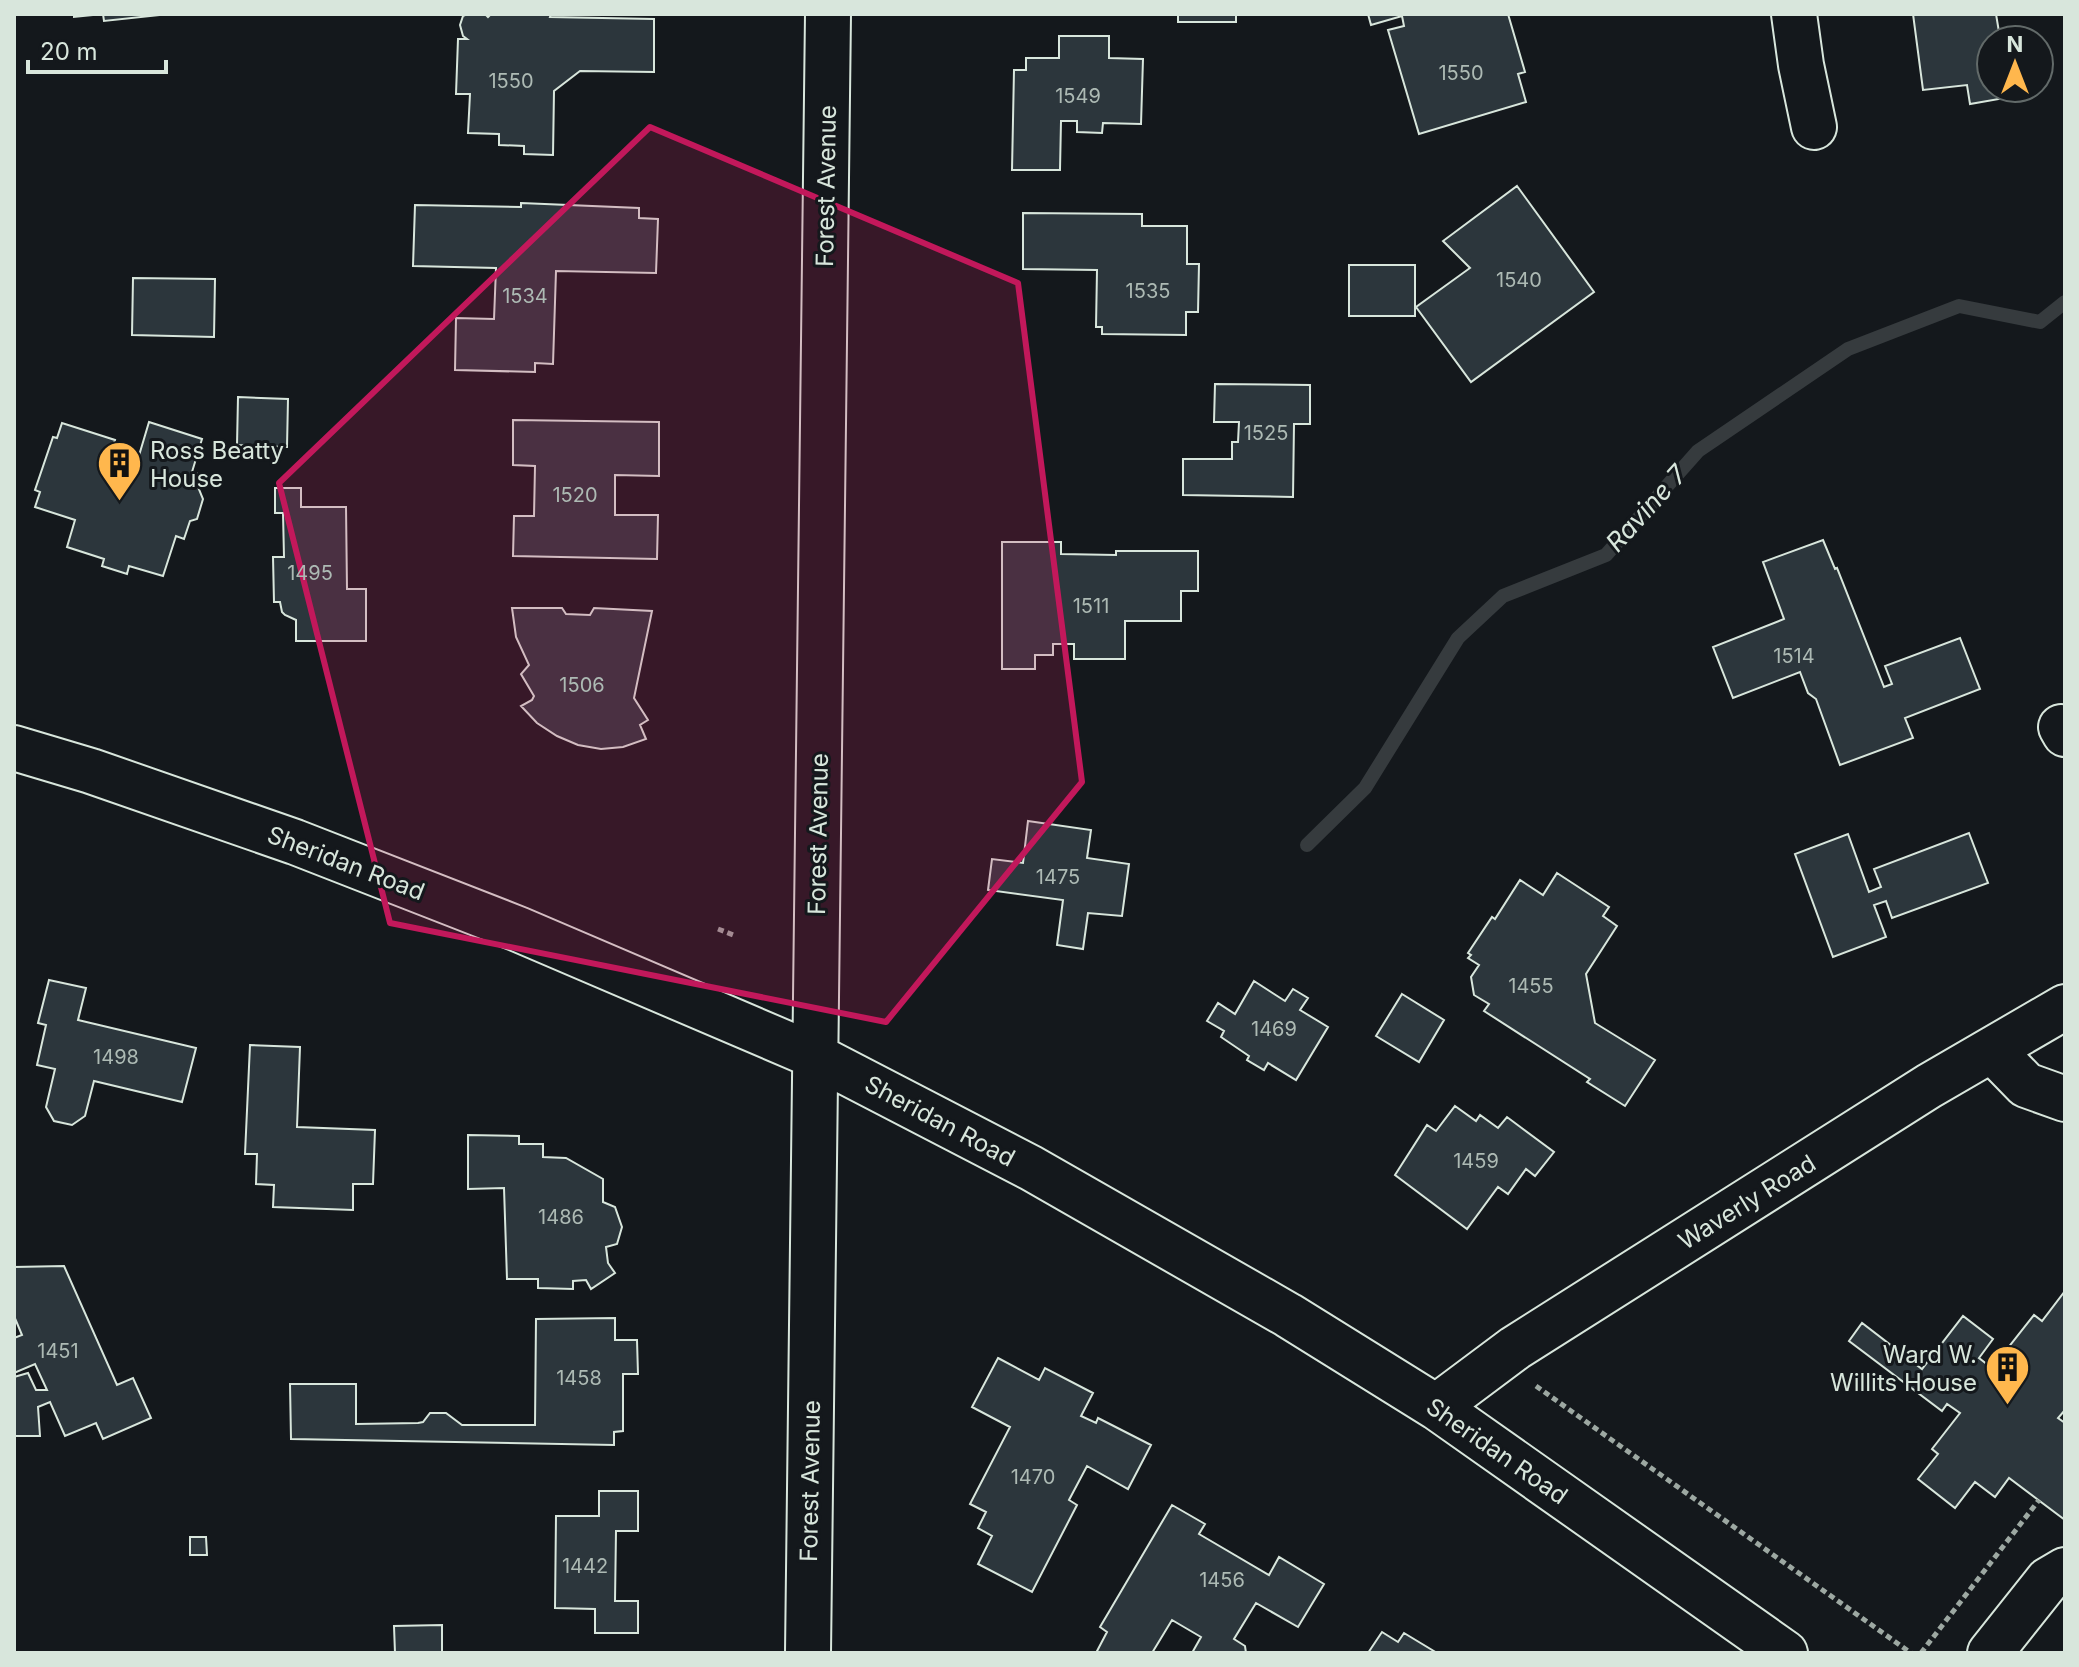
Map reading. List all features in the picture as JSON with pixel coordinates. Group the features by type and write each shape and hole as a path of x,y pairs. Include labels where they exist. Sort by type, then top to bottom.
{"street":[{"name":"Forest Avenue","path":"808,1653 828,14"},
{"path":"1794,14 1814,127"},
{"name":"Sheridan Road","path":"14,748 91,771 295,842 518,929 815,1056 1044,1176 1288,1315 1436,1407 1785,1653"},
{"name":"Waverly Road","path":"1436,1407 1500,1360 1916,1094 2065,1007"},
{"path":"1992,1050 2026,1085 2065,1099"},
{"path":"1990,1653 2048,1580 2065,1570"}],"path":[{"path":"718,929 736,936"},
{"path":"1500,1360 1911,1653"},
{"path":"1921,1653 2039,1500"}],"highlighted area":[{"path":"650,127 1018,283 1082,782 886,1022 390,923 279,483"}],"building":[{"path":"74,14 103,14 74,17"},
{"path":"103,14 169,14 104,21"},
{"path":"467,14 485,14 488,17 491,14 551,14 550,17 654,19 654,72 580,71 554,91 553,155 524,154 524,146 499,145 499,134 468,133 470,94 456,94 458,39 467,39 460,25"},
{"path":"1178,14 1236,14 1236,22 1178,22"},
{"path":"1368,14 1508,14 1525,72 1518,74 1526,102 1419,134 1388,30 1404,26 1402,16 1371,25"},
{"path":"1913,14 1996,14 1998,24 1975,24 1975,103 1970,104 1967,85 1923,90"},
{"path":"1059,36 1109,36 1109,58 1143,59 1141,124 1103,123 1102,133 1077,132 1077,121 1061,121 1060,170 1012,170 1014,70 1026,70 1026,58 1059,58"},
{"path":"1517,186 1594,292 1471,382 1416,307 1470,268 1443,241"},
{"path":"521,203 639,208 639,218 658,219 656,273 556,271 553,364 535,363 535,372 455,370 456,318 494,319 496,268 413,266 415,205 521,207"},
{"path":"1023,213 1142,214 1142,226 1187,226 1187,264 1199,264 1198,312 1186,312 1186,335 1102,334 1102,327 1096,327 1097,270 1023,269"},
{"path":"1349,265 1415,265 1415,316 1349,316"},
{"path":"133,278 215,279 214,337 132,335"},
{"path":"1215,384 1310,385 1310,424 1294,424 1293,497 1183,495 1183,459 1232,459 1232,442 1238,442 1239,422 1214,422"},
{"path":"238,397 288,399 287,447 237,445"},
{"path":"513,420 659,422 659,476 615,475 615,515 658,515 657,559 513,556 514,516 534,516 535,466 513,465"},
{"name":"Ross Beatty House","path":"149,422 202,439 192,472 201,475 198,487 203,499 197,519 190,521 184,539 176,536 163,576 129,566 127,574 102,566 104,559 67,547 75,520 35,507 40,492 35,490 53,437 57,438 62,423 115,440 105,471 132,479"},
{"path":"275,488 301,488 301,507 346,507 347,589 366,589 366,641 296,641 296,620 282,612 280,602 274,602 273,557 284,557 283,513 275,513"},
{"path":"1823,540 1884,687 1892,684 1885,666 1960,638 1980,689 1905,718 1913,738 1840,765 1816,699 1808,693 1800,672 1733,698 1713,647 1784,619 1763,562"},
{"path":"1002,542 1061,542 1061,554 1198,551 1198,591 1181,591 1181,621 1125,621 1125,659 1074,659 1074,644 1053,644 1053,655 1035,655 1035,669 1002,669"},
{"path":"512,608 562,608 566,614 590,615 594,608 652,611 634,698 648,720 640,725 646,739 623,747 601,749 578,745 537,723 521,706 534,696 521,674 529,665 516,637"},
{"path":"1028,821 1091,830 1087,858 1129,864 1122,916 1088,913 1083,949 1057,945 1063,900 988,890 992,859 1023,863"},
{"path":"1969,833 1988,883 1892,918 1886,901 1874,905 1886,937 1833,957 1795,854 1848,834 1869,892 1881,887 1874,869"},
{"path":"1557,873 1609,907 1603,916 1617,926 1586,974 1595,1023 1655,1060 1625,1106 1587,1082 1590,1079 1484,1011 1489,1004 1474,995 1471,977 1479,965 1468,958 1471,955 1468,953 1492,917 1495,919 1520,880 1543,895"},
{"path":"49,980 86,988 78,1020 196,1048 182,1102 94,1081 85,1116 72,1125 54,1121 46,1107 55,1069 37,1065 46,1025 38,1023"},
{"path":"1254,981 1285,1001 1293,989 1308,998 1300,1010 1328,1027 1296,1080 1268,1063 1264,1070 1247,1060 1249,1056 1221,1037 1224,1031 1207,1021 1218,1003 1235,1014"},
{"path":"1402,994 1444,1020 1419,1062 1376,1036"},
{"path":"250,1045 300,1047 297,1127 375,1130 373,1184 353,1184 353,1210 273,1207 274,1185 256,1184 257,1154 245,1154"},
{"path":"1455,1106 1476,1121 1480,1115 1498,1128 1507,1117 1554,1152 1535,1176 1526,1169 1508,1194 1498,1187 1467,1229 1395,1175 1427,1125 1436,1131"},
{"path":"468,1135 519,1136 519,1144 543,1144 543,1157 566,1158 603,1179 603,1202 615,1207 622,1227 617,1244 606,1247 608,1263 615,1273 591,1289 586,1280 573,1281 573,1289 538,1288 538,1279 507,1279 504,1188 468,1189"},
{"path":"64,1266 117,1385 133,1378 151,1418 103,1439 96,1423 65,1436 50,1402 38,1407 40,1436 14,1436 14,1377 28,1373 36,1390 47,1390 35,1364 14,1373 14,1338 22,1335 14,1316 14,1267"},
{"name":"Ward W. Willits House","path":"2065,1291 2065,1410 2058,1418 2065,1423 2065,1520 2009,1478 1995,1497 1975,1482 1955,1508 1918,1479 1938,1454 1932,1449 1960,1413 1947,1404 1942,1411 1849,1341 1862,1323 1922,1369 1963,1316 1993,1339 1979,1358 1992,1368 2034,1315 2042,1321"},
{"path":"615,1318 615,1340 637,1340 638,1374 623,1374 623,1431 614,1432 614,1445 291,1439 290,1384 356,1384 356,1424 418,1423 423,1422 430,1413 446,1413 462,1425 535,1425 536,1319"},
{"path":"998,1358 1039,1380 1045,1368 1093,1393 1081,1416 1096,1423 1098,1418 1151,1445 1128,1489 1087,1466 1069,1500 1077,1505 1032,1592 978,1564 992,1536 978,1528 986,1512 970,1504 1010,1427 972,1407"},
{"path":"599,1491 638,1491 638,1531 616,1531 615,1601 638,1601 638,1633 595,1633 595,1609 555,1608 556,1516 599,1516"},
{"path":"1172,1505 1205,1524 1199,1534 1269,1575 1279,1557 1324,1584 1298,1627 1256,1603 1234,1639 1245,1646 1246,1653 1192,1653 1201,1637 1172,1620 1152,1653 1096,1653 1107,1632 1100,1627"},
{"path":"190,1537 206,1537 207,1555 190,1555"},
{"path":"442,1625 442,1653 395,1653 394,1626"},
{"path":"1382,1632 1398,1642 1404,1633 1437,1653 1368,1653"}],"waterway":[{"name":"Ravine 7","path":"1307,845 1365,788 1458,638 1503,596 1606,555 1698,451 1848,349 1959,306 2040,322 2065,302"}],"place":[{"name":"Ross Beatty House","path":"119,503"},
{"name":"Ward W. Willits House","path":"2008,1407"}]}
